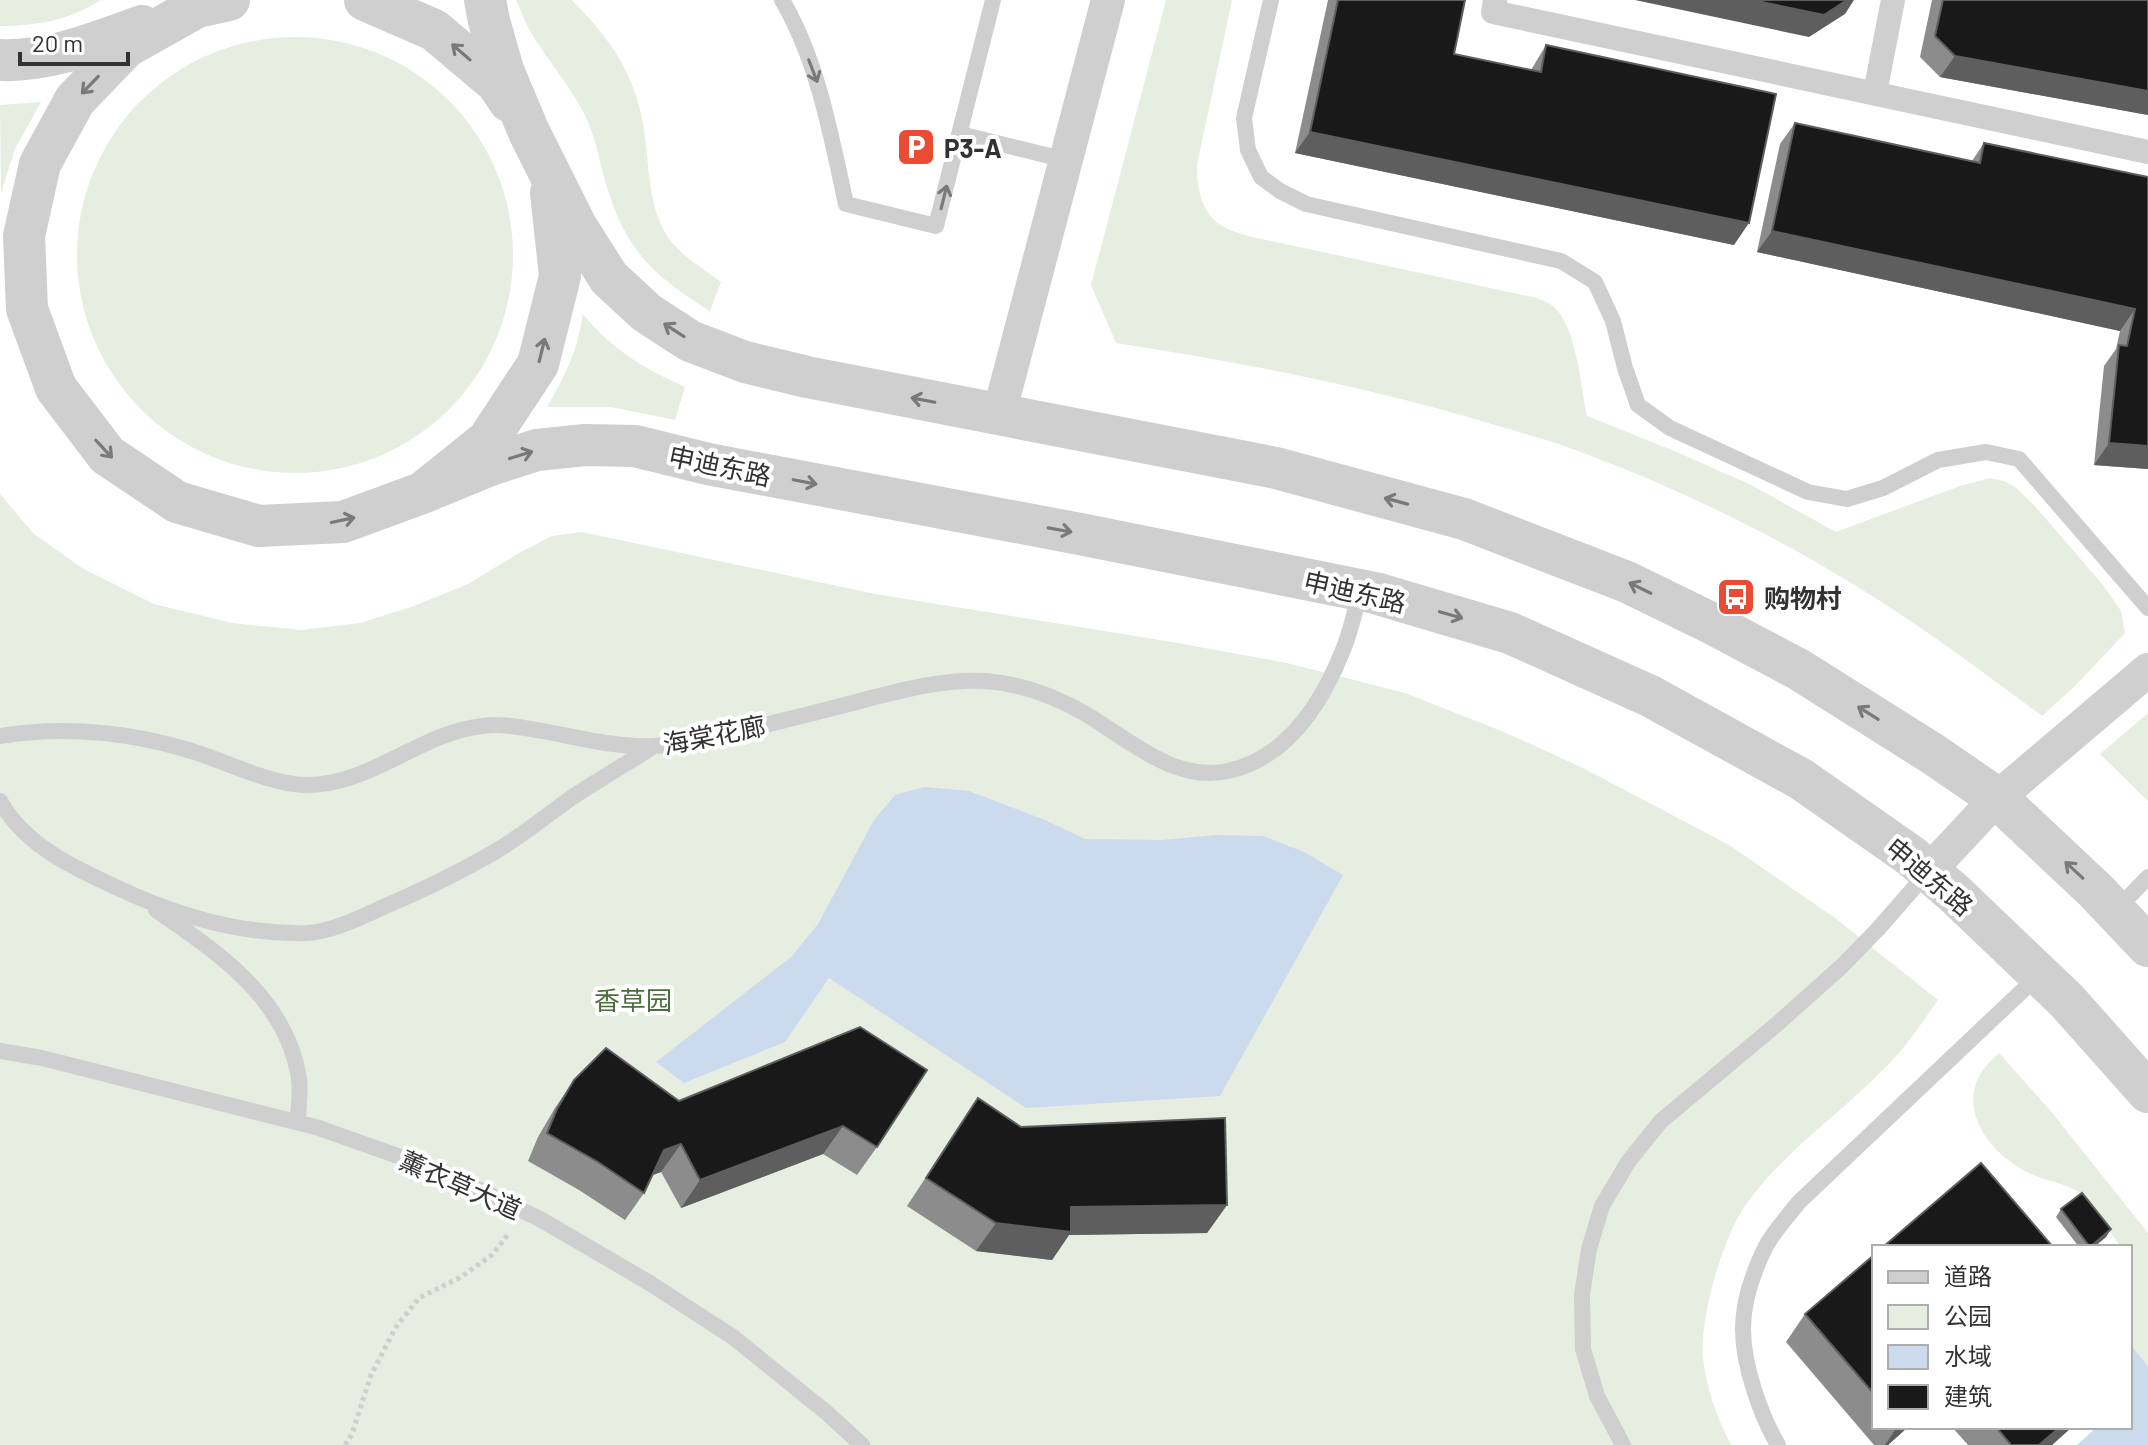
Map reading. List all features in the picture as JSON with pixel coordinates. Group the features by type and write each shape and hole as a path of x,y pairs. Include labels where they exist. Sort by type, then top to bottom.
{"street":[{"path":"365,0 434,30 497,83 529,132 576,226 609,278 647,313 690,341 745,362 807,377 1276,468 1464,519 1627,582 1798,669 1997,798 2148,946"},
{"path":"422,493 488,440 538,364 560,276 551,186 503,70 485,0"},
{"path":"999,414 1108,0"},
{"path":"1495,0 1493,12 2148,152"},
{"path":"1875,93 1893,0"},
{"path":"0,60 17,60 76,49 212,2"},
{"path":"56,388 27,309 24,236 40,164 75,100 126,47 212,2"},
{"path":"0,284 56,388"},
{"name":"申迪东路","path":"56,388 107,455 177,502 259,526 343,522 537,450 585,445 635,446 708,464 1360,590 1510,633 1650,696 1801,779 1911,856 2067,1001 2148,1092"},
{"path":"1929,871 1997,798 2148,670"}],"lane":[{"path":"782,0 817,81 846,204 936,226 993,0"},
{"path":"1271,0 1244,118 1248,150 1261,177 1280,191 1306,204 1561,261 1595,282 1613,321 1638,405 1670,428 1808,492 1847,499 1883,488 1938,460 1986,452 2019,459 2148,608"},
{"path":"960,134 1066,160"},
{"name":"海棠花廊","path":"0,736 34,731 78,731 137,737 188,750 275,780 302,785 333,783 450,734 483,725 519,727 594,740 654,746 702,741 914,688 950,681 982,681 1016,684 1046,694 1083,712 1151,755 1180,768 1205,774 1229,771 1259,760 1285,742 1307,718 1345,647 1360,590"},
{"path":"0,801 7,814 28,837 56,858 141,900 206,921 257,931 311,933 351,922 493,853 654,746"},
{"path":"1623,1445 1597,1396 1583,1349 1582,1295 1589,1249 1602,1206 1628,1162 1661,1121 1842,966 1929,871"},
{"path":"2115,911 2148,877"},
{"path":"141,900 225,959 268,1004 289,1042 299,1079 298,1122"},
{"path":"1778,1445 1767,1426 1749,1370 1743,1328 1749,1287 1767,1244 1799,1202 2039,975"},
{"name":"薰衣草大道","path":"0,1051 42,1058 298,1122 440,1171 525,1212 648,1282 733,1337 862,1445"}],"path":[{"path":"345,1445 352,1434 371,1375 396,1327 419,1298 461,1277 492,1255 525,1212"}],"green space":[{"path":"0,0 101,0 52,20 0,26"},
{"path":"516,0 572,0 614,50 639,104 652,196 661,224 677,248 721,282 710,311 658,274 623,229 583,111 532,34"},
{"path":"1166,0 1232,0 1197,165 1199,192 1205,208 1216,222 1248,236 1537,298 1548,303 1561,316 1573,342 1587,416 1751,485 1836,532 1960,486 1990,478 2004,481 2033,504 2103,585 2121,611 2125,633 2042,716 1923,629 1848,581 1745,524 1637,474 1547,440 1401,399 1260,368 1116,343 1091,285"},
{"path":"295,37 338,41 378,54 416,74 449,101 476,134 496,172 509,212 513,255 509,298 496,338 476,376 449,409 416,436 378,456 338,469 295,473 252,469 212,456 174,436 141,409 114,376 94,338 81,298 77,255 81,212 94,172 114,134 141,101 174,74 212,54 252,41"},
{"path":"41,102 15,149 1,193 0,105"},
{"path":"583,314 605,338 630,357 685,387 675,420 611,407 547,407 570,362"},
{"name":"香草园","path":"0,494 33,533 82,568 154,604 232,623 301,630 360,623 468,584 552,536 582,532 875,594 1287,663 1405,693 1504,732 1583,768 1729,845 1835,918 1938,1000 1903,1048 1880,1073 1764,1182 1747,1203 1729,1235 1709,1300 1703,1359 1710,1393 1731,1445 0,1445"},
{"path":"2148,713 2148,801 2100,754"},
{"path":"1999,1053 2049,1109 2148,1233 2148,1366 2132,1346 2132,1245 2119,1245 2077,1191 2031,1174 1992,1145 1982,1132 1973,1102 1982,1071"}],"water":[{"path":"925,787 969,791 1085,839 1263,836 1304,852 1343,875 1220,1096 1026,1108 829,978 785,1042 684,1083 656,1062 791,957 818,924 874,820 895,795"},
{"path":"2132,1346 2148,1366 2148,1445 2077,1445 2095,1429 2132,1429"}],"building":[{"path":"1338,0 1465,0 1454,54 1541,72 1546,45 1776,94 1749,223 1310,132"},
{"path":"1752,0 1847,0 1824,15"},
{"path":"1943,0 2148,0 2148,91 1955,56 1935,36"},
{"path":"1795,123 1980,163 1984,143 2148,177 2148,446 2109,443 2119,345 2127,346 2135,309 1772,231"},
{"path":"860,1027 927,1070 877,1147 843,1126 700,1180 681,1144 664,1150 644,1193 547,1133 574,1080 606,1048 679,1101"},
{"path":"978,1098 1021,1127 1225,1118 1227,1205 1071,1207 1071,1232 996,1223 926,1178"},
{"path":"1981,1163 2051,1245 1885,1245"},
{"path":"2082,1193 2111,1229 2088,1245 2061,1209"},
{"path":"1872,1257 1872,1392 1805,1314"},
{"path":"1998,1429 2058,1429 2039,1445 2011,1445"}],"place":[{"name":"P3-A","path":"916,147"},
{"name":"购物村","path":"1736,597"}]}
